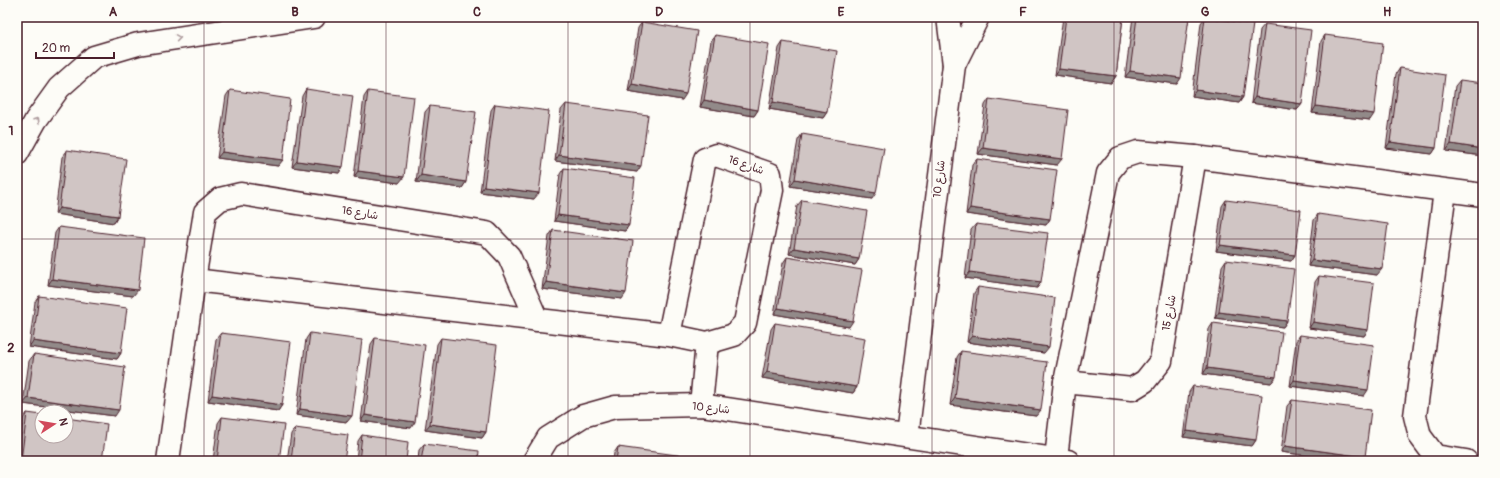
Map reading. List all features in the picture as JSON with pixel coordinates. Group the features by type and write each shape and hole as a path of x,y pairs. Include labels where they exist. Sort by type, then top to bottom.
{"street":[{"path":"17,154 36,120 59,88 94,57 138,44 314,17"},
{"name":"شارع 10","path":"907,436 954,65 948,17"},
{"name":"شارع 10","path":"954,65 978,17"},
{"path":"1062,460 1065,382 1108,172 1120,158 1138,152 1195,157 1483,195"},
{"name":"شارع 16","path":"194,280 669,335 707,343 734,335 745,323 772,190 770,174 716,155 705,159 669,335"},
{"name":"شارع 15","path":"1065,382 1132,389 1145,381 1161,361 1195,157"},
{"path":"1445,191 1415,416 1420,436 1435,456 1466,461"},
{"name":"شارع 16","path":"168,461 205,212 220,199 241,194 487,233 509,256 537,320"},
{"path":"701,405 707,343"},
{"name":"شارع 10","path":"534,461 548,438 583,416 615,407 701,405 1062,460"}],"building":[{"path":"1066,17 1123,17 1116,76 1059,69"},
{"path":"1137,17 1189,17 1181,78 1130,71"},
{"path":"1205,17 1253,24 1243,97 1196,90"},
{"path":"642,22 697,31 686,94 632,84"},
{"path":"1265,24 1311,30 1302,104 1255,97"},
{"path":"715,35 769,44 758,110 704,100"},
{"path":"1325,35 1383,43 1374,114 1316,106"},
{"path":"783,42 837,51 827,112 773,102"},
{"path":"1400,68 1445,75 1436,148 1390,142"},
{"path":"1460,80 1483,83 1483,149 1451,144"},
{"path":"306,89 353,96 343,167 297,161"},
{"path":"230,90 290,99 283,160 222,152"},
{"path":"368,91 414,97 404,177 358,171"},
{"path":"989,99 1068,110 1062,159 983,148"},
{"path":"495,104 549,111 539,193 484,186"},
{"path":"566,104 648,115 641,166 559,155"},
{"path":"430,106 476,112 466,182 421,175"},
{"path":"802,134 884,148 876,193 795,179"},
{"path":"67,150 126,159 118,216 59,208"},
{"path":"977,159 1057,170 1050,219 970,208"},
{"path":"564,168 635,178 629,225 558,215"},
{"path":"802,200 867,211 859,259 794,248"},
{"path":"1226,200 1301,210 1295,255 1220,245"},
{"path":"1318,214 1388,224 1382,269 1312,260"},
{"path":"976,224 1048,233 1041,282 970,272"},
{"path":"59,227 144,238 138,290 52,279"},
{"path":"553,230 633,241 626,293 546,282"},
{"path":"787,257 862,270 853,321 778,308"},
{"path":"1226,260 1294,269 1287,321 1219,312"},
{"path":"1319,276 1374,283 1368,330 1313,322"},
{"path":"978,287 1055,298 1049,347 972,336"},
{"path":"39,296 127,308 121,353 33,341"},
{"path":"775,323 865,338 857,387 767,372"},
{"path":"1213,323 1282,332 1276,377 1207,368"},
{"path":"221,333 291,342 282,405 212,395"},
{"path":"310,333 362,340 352,416 300,409"},
{"path":"1300,335 1374,345 1368,390 1294,380"},
{"path":"375,338 425,345 415,422 365,415"},
{"path":"441,338 497,345 486,432 430,424"},
{"path":"961,351 1047,362 1041,410 955,398"},
{"path":"34,354 125,367 119,410 28,398"},
{"path":"1193,386 1262,395 1256,440 1187,431"},
{"path":"1292,400 1371,410 1365,457 1285,446"},
{"path":"27,413 34,414 34,444 74,444 74,419 107,424 102,461 21,461"},
{"path":"222,417 284,425 279,461 217,461"},
{"path":"295,428 348,435 344,461 291,461"},
{"path":"362,435 408,442 406,461 359,461"},
{"path":"424,444 479,451 478,461 421,461"},
{"path":"618,447 684,456 683,461 616,461"},
{"path":"697,456 734,461 697,461"}]}
